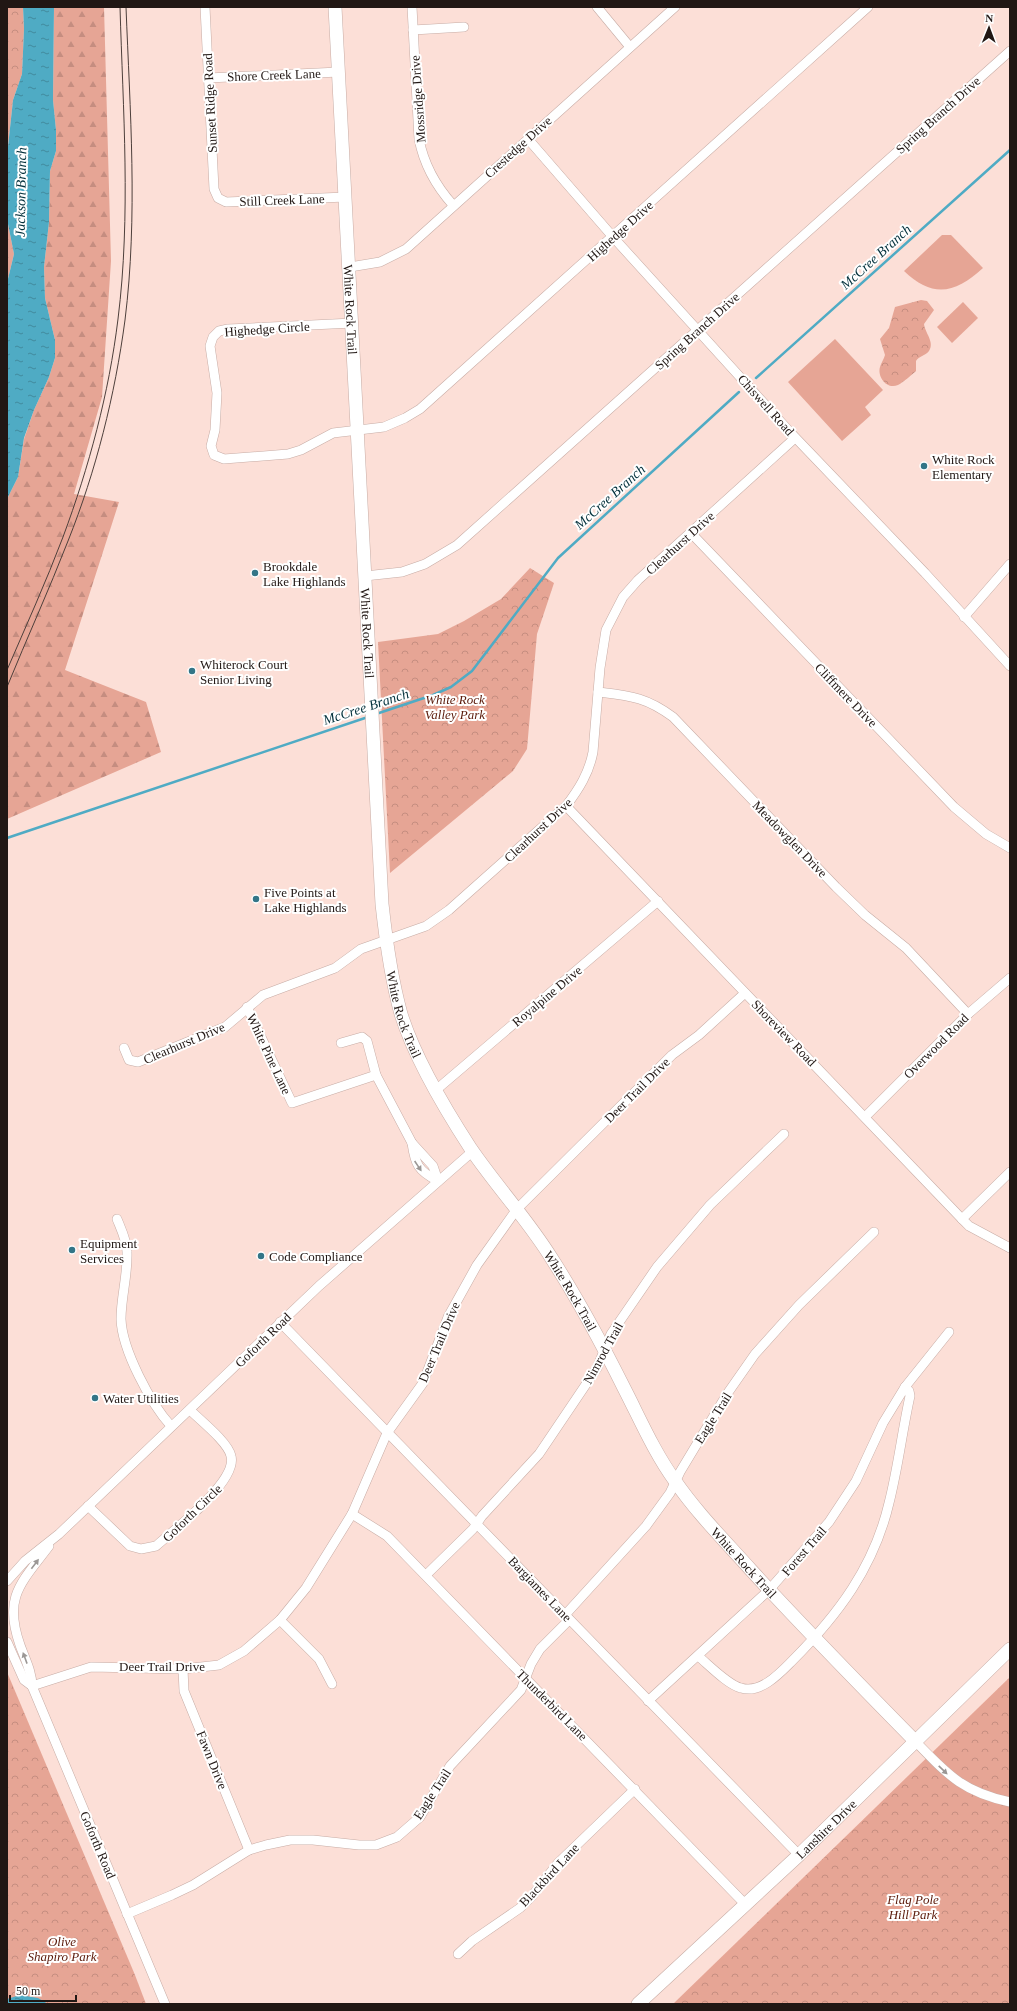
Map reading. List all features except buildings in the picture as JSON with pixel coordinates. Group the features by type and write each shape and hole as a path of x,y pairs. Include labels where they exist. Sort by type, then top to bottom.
{"street":[{"name":"Sunset Ridge Road","path":"205,7 214,189 218,198"},
{"name":"White Rock Trail","path":"335,7 353,323 381,880 386,940 396,990 406,1026 436,1090 473,1151 517,1209 578,1300 655,1450 675,1482 714,1530 769,1590 943,1770 961,1785 988,1797 1010,1802"},
{"name":"Mossridge Drive","path":"412,7 418,139 422,156 433,180 454,205"},
{"path":"597,7 630,47"},
{"name":"Crestedge Drive","path":"350,267 380,262 406,249 675,7"},
{"name":"Highedge Drive","path":"358,430 384,427 405,418 420,409 868,7"},
{"path":"413,30 464,28"},
{"name":"Spring Branch Drive","path":"365,576 402,572 425,564 457,545 1010,51"},
{"name":"Shore Creek Lane","path":"208,78 339,72"},
{"name":"Chiswell Road","path":"528,139 613,237 795,438 925,573 1010,666"},
{"name":"Still Creek Lane","path":"218,198 226,202 346,197"},
{"name":"Highedge Circle","path":"353,323 219,331 212,337 210,346 217,393 215,430 211,446 214,455 224,459 272,456 302,450 333,433 358,430"},
{"name":"Clearhurst Drive","path":"124,1048 129,1060 138,1062 225,1027 247,1007 273,991 336,968 361,948 415,930 437,919 566,806 578,791 590,766 593,752 602,646 613,614 624,597 638,580 795,438"},
{"name":"Cliffmere Drive","path":"691,533 954,808 986,834 1010,848"},
{"path":"964,617 1010,564"},
{"name":"Meadowglen Drive","path":"598,692 633,696 650,701 673,717 836,887 864,915 906,948 968,1014"},
{"name":"Shoreview Road","path":"566,806 962,1219 970,1226 1010,1248"},
{"name":"Royalpine Drive","path":"436,1090 658,901"},
{"name":"Overwood Road","path":"865,1117 968,1014 1010,978"},
{"name":"Deer Trail Drive","path":"32,1686 91,1667 183,1668 213,1666 232,1660 280,1620 306,1588 352,1514 387,1433 423,1384 448,1317 462,1289 517,1209 672,1055 699,1035 745,992"},
{"name":"White Pine Lane","path":"247,1007 292,1103 376,1075"},
{"path":"341,1043 362,1037 367,1041 376,1075 412,1143 414,1160 424,1174 438,1181"},
{"name":"Nimrod Trail","path":"426,1575 477,1524 539,1454 597,1368 611,1334 649,1278 686,1231 710,1205 784,1134"},
{"name":"Goforth Road","path":"7,1581 25,1561 59,1534 171,1426 190,1410 280,1322 473,1151"},
{"path":"962,1219 1010,1172"},
{"path":"117,1219 127,1252 121,1320 124,1335 135,1367 150,1398 171,1426"},
{"name":"Eagle Trail","path":"127,1914 193,1885 249,1850 290,1840 313,1840 359,1845 376,1845 397,1837 420,1816 450,1766 521,1690 531,1664 540,1649 646,1526 670,1493 727,1394 755,1354 799,1305 874,1232"},
{"name":"Bargiames Lane","path":"280,1322 648,1702 799,1855"},
{"name":"Forest Trail","path":"648,1702 769,1590 829,1522 846,1498 883,1423 905,1387 949,1332"},
{"path":"698,1656 724,1677 742,1688 757,1687 774,1680 840,1608 859,1578 882,1526 889,1504 910,1396 909,1391 905,1387"},
{"name":"Goforth Circle","path":"88,1506 130,1546 149,1549 156,1546 218,1490 229,1472 232,1456 228,1448 190,1410"},
{"name":"Thunderbird Lane","path":"352,1514 387,1536 635,1789 745,1904"},
{"name":"Goforth Road","path":"59,1534 18,1588 13,1602 13,1620 15,1631 32,1678 32,1686 165,2004"},
{"path":"280,1620 319,1659 332,1684"},
{"name":"Goforth Road","path":"7,1642 24,1680 32,1686"},
{"name":"Lanshire Drive","path":"638,2004 799,1855 1010,1649"},
{"name":"Fawn Drive","path":"183,1668 184,1692 249,1850"},
{"name":"Blackbird Lane","path":"458,1954 472,1942 520,1908 532,1896 558,1863 635,1789"}],"green space":[{"path":"7,7 23,7 24,29 22,74 13,100 7,156"},
{"path":"54,7 104,7 111,261 102,397 74,494 119,502 65,670 146,702 161,752 7,819 7,499 18,477 24,439 55,358 55,340 45,298 44,267 49,222 50,171 56,151 56,130 53,100"},
{"path":"7,219 14,254 7,283"},
{"path":"942,235 951,235 983,268 963,283 954,287 935,289 925,286 904,271"},
{"path":"921,300 927,301 934,310 924,324 931,348 916,361 916,371 900,384 890,386 881,378 879,371 885,355 880,339 889,328 895,307"},
{"path":"963,302 978,318 952,343 937,327"},
{"path":"835,339 883,390 865,407 871,415 842,441 788,382"},
{"name":"White Rock Valley Park","path":"530,568 554,583 537,634 527,749 513,771 390,873 378,642 438,634 464,621 501,599"},
{"name":"Olive Shapiro Park","path":"7,1672 135,1975 146,2004 7,2004"},
{"name":"Flag Pole Hill Park","path":"1010,1677 1010,2004 673,2004"}],"water":[{"name":"Jackson Branch","path":"23,7 54,7 53,100 56,130 56,151 50,171 49,222 44,267 45,298 55,340 55,358 49,377 34,410 24,438 18,477 7,499 7,283 14,254 7,219 7,156 13,100 22,74 24,29"},
{"path":"20,1995 38,1998 48,2004 7,2004 7,1999"}],"waterway":[{"name":"McCree Branch","path":"756,378 1010,150"},
{"name":"McCree Branch","path":"376,714 433,695 451,687 472,671 558,558 739,392"},
{"name":"McCree Branch","path":"7,838 368,717"}],"tram line":[{"path":"7,670 50,571 81,484 97,430 114,347 122,280 125,202 120,7"},
{"path":"7,687 61,559 78,514 96,460 110,404 121,348 129,281 132,203 131,124 126,7"}],"place":[{"name":"White Rock Elementary","path":"924,466"},
{"name":"Brookdale Lake Highlands","path":"255,573"},
{"name":"Whiterock Court Senior Living","path":"192,671"},
{"name":"Five Points at Lake Highlands","path":"256,899"},
{"name":"Equipment Services","path":"72,1250"},
{"name":"Code Compliance","path":"261,1256"},
{"name":"Water Utilities","path":"95,1398"}]}
